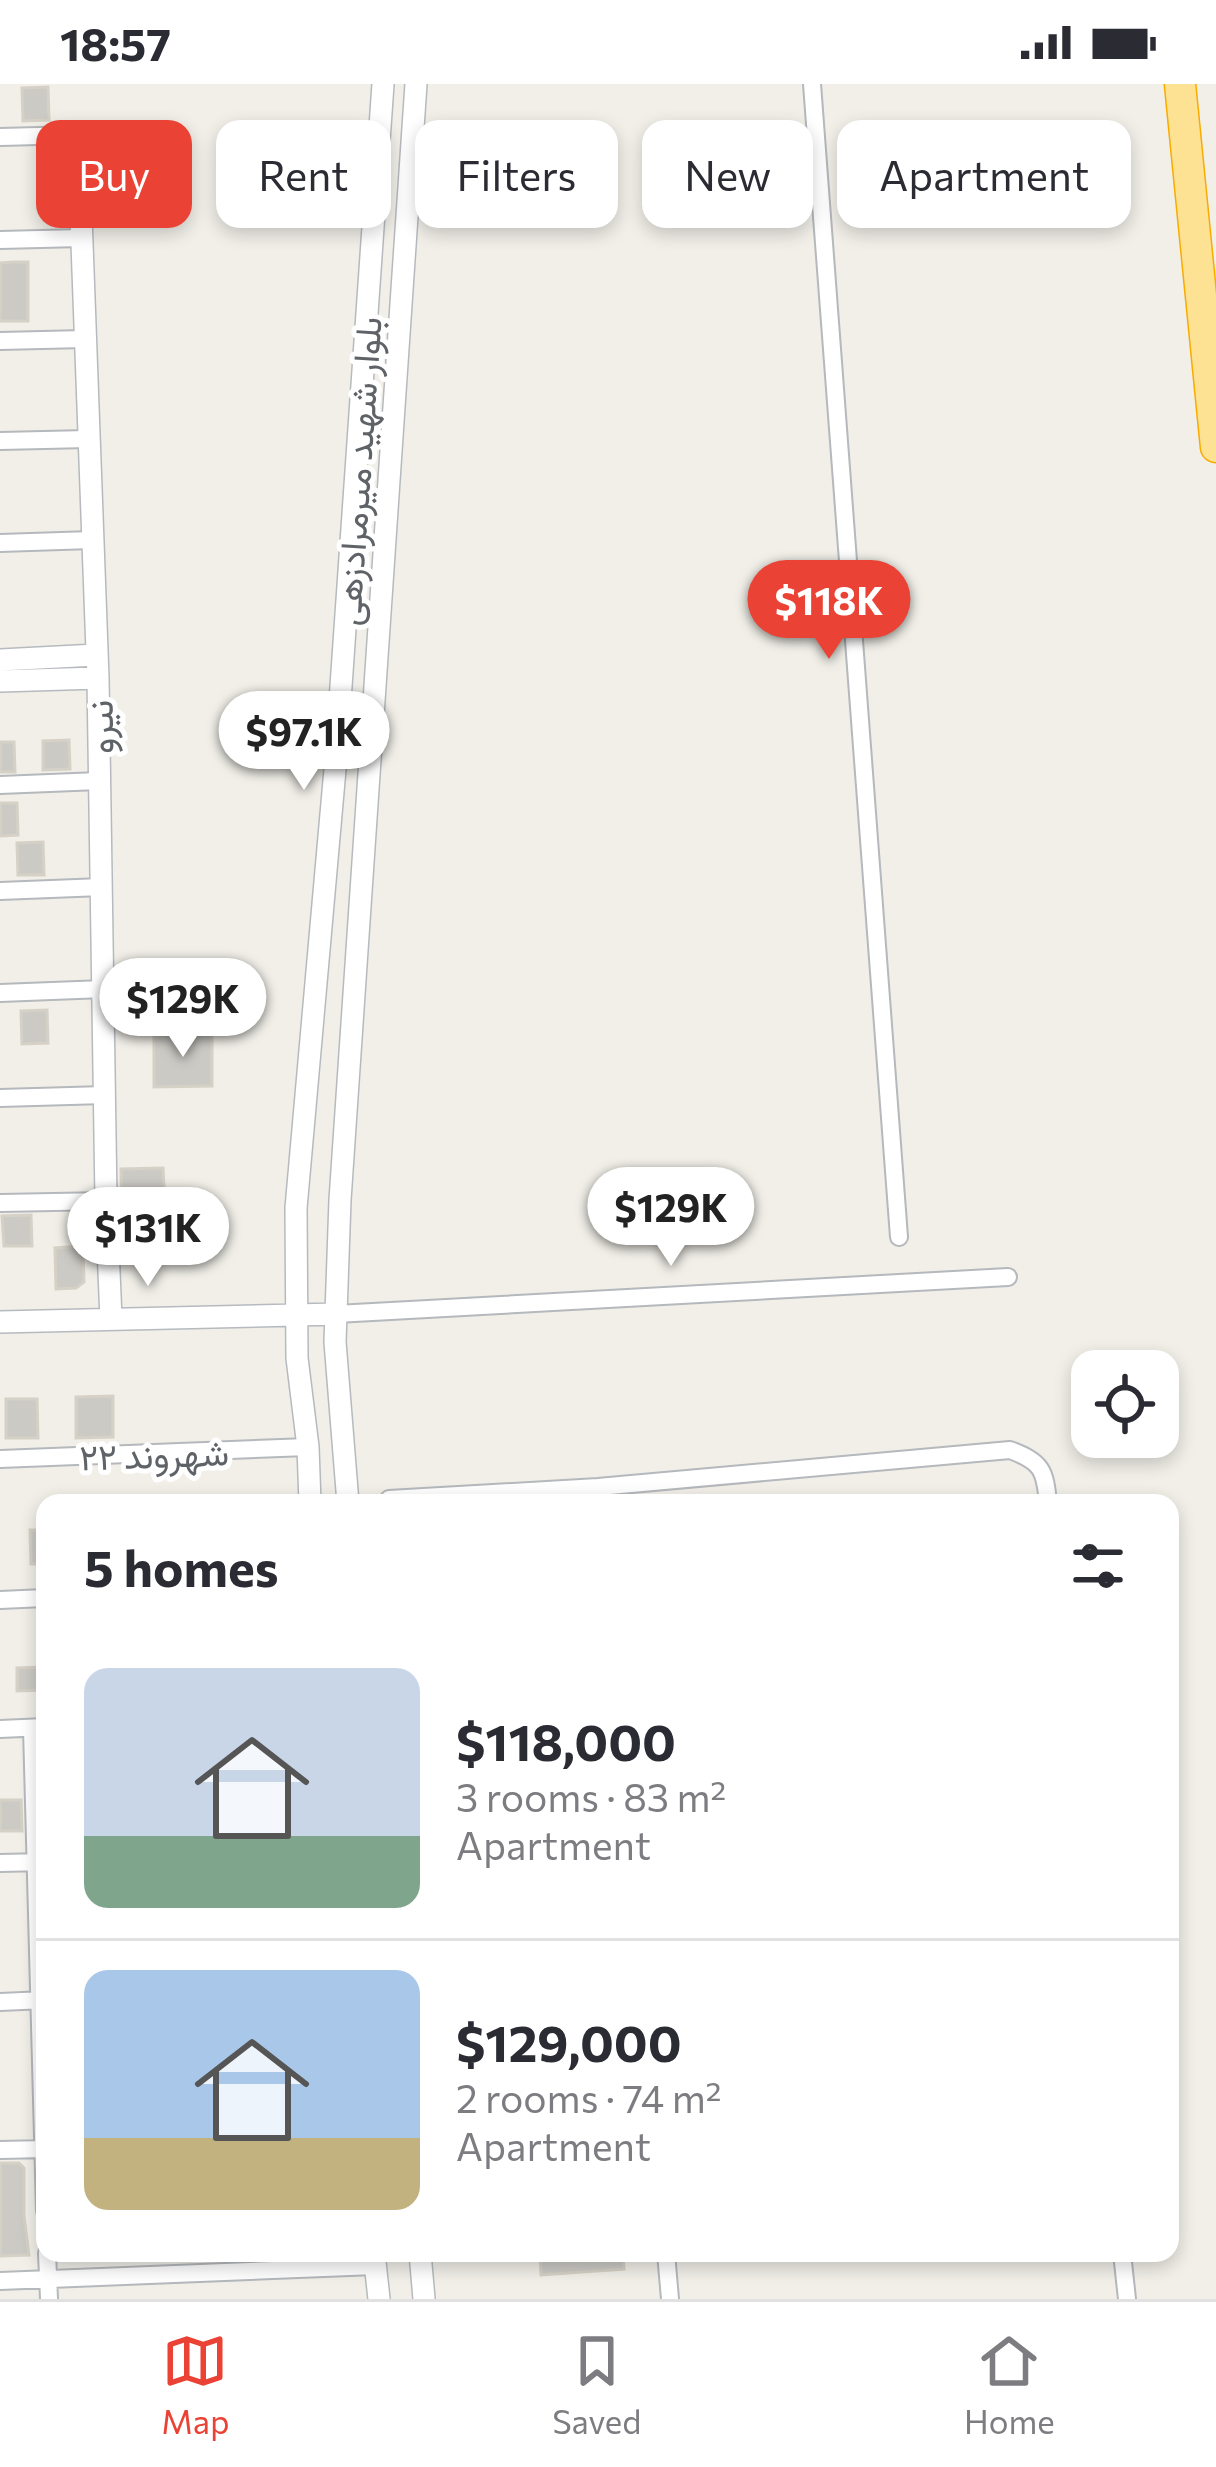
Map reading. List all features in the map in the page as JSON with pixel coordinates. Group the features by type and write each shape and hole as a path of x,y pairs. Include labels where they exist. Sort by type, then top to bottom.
{"highway":[{"path":"1180,84 1216,447"}],"main road":[{"name":"بلوار شهید میرمرادزهی","path":"310,1494 297,1358 296,1208 336,758 382,84"},
{"name":"بلوار شهید میرمرادزهی","path":"347,1494 334,1342 340,1200 416,84"},
{"name":"نیرو","path":"81,228 97,666 111,1319"},
{"path":"0,660 97,666"},
{"path":"0,681 97,666"},
{"path":"0,1322 336,1314"},
{"path":"375,2262 379,2299"},
{"path":"421,2262 424,2299"}],"street":[{"path":"812,84 899,1237"},
{"path":"0,137 36,136"},
{"path":"0,240 81,238"},
{"path":"0,341 85,338"},
{"path":"0,441 88,439"},
{"path":"0,543 92,540"},
{"path":"0,785 99,781"},
{"path":"0,891 102,887"},
{"path":"0,993 104,989"},
{"path":"0,1097 105,1095"},
{"path":"0,1203 106,1201"},
{"path":"336,1314 1008,1277"},
{"name":"شهروند ۲۲","path":"0,1459 308,1448"},
{"path":"608,1494 1010,1450 1034,1459 1046,1478 1047,1494"},
{"path":"0,1600 36,1598"},
{"path":"0,1729 36,1727"},
{"path":"0,1863 36,1862"},
{"path":"0,2002 36,2000"},
{"path":"0,2150 36,2149"},
{"path":"47,2262 49,2299"},
{"path":"0,2281 341,2262"},
{"path":"667,2262 670,2299"},
{"path":"1123,2262 1127,2299"}],"building":[{"path":"48,87 49,120 23,121 22,88"},
{"path":"28,262 28,321 0,321 0,263"},
{"path":"69,740 70,769 43,770 43,741"},
{"path":"0,742 14,742 15,772 0,772"},
{"path":"0,803 17,803 18,835 0,836"},
{"path":"43,842 44,875 18,875 17,843"},
{"path":"47,1010 48,1043 22,1044 21,1011"},
{"path":"212,1034 212,1086 154,1087 154,1035"},
{"path":"163,1168 166,1222 122,1224 121,1169"},
{"path":"31,1215 32,1246 4,1246 2,1216"},
{"path":"83,1246 84,1282 76,1288 56,1289 55,1248"},
{"path":"113,1396 113,1437 76,1438 76,1397"},
{"path":"6,1399 37,1399 38,1438 6,1438"},
{"path":"30,1530 36,1530 36,1564 31,1564"},
{"path":"36,1667 36,1690 17,1691 17,1668"},
{"path":"0,1800 21,1800 22,1831 0,1831"},
{"path":"0,2163 19,2163 24,2168 29,2255 0,2256"},
{"path":"540,2262 624,2262 624,2269 541,2275"}]}
